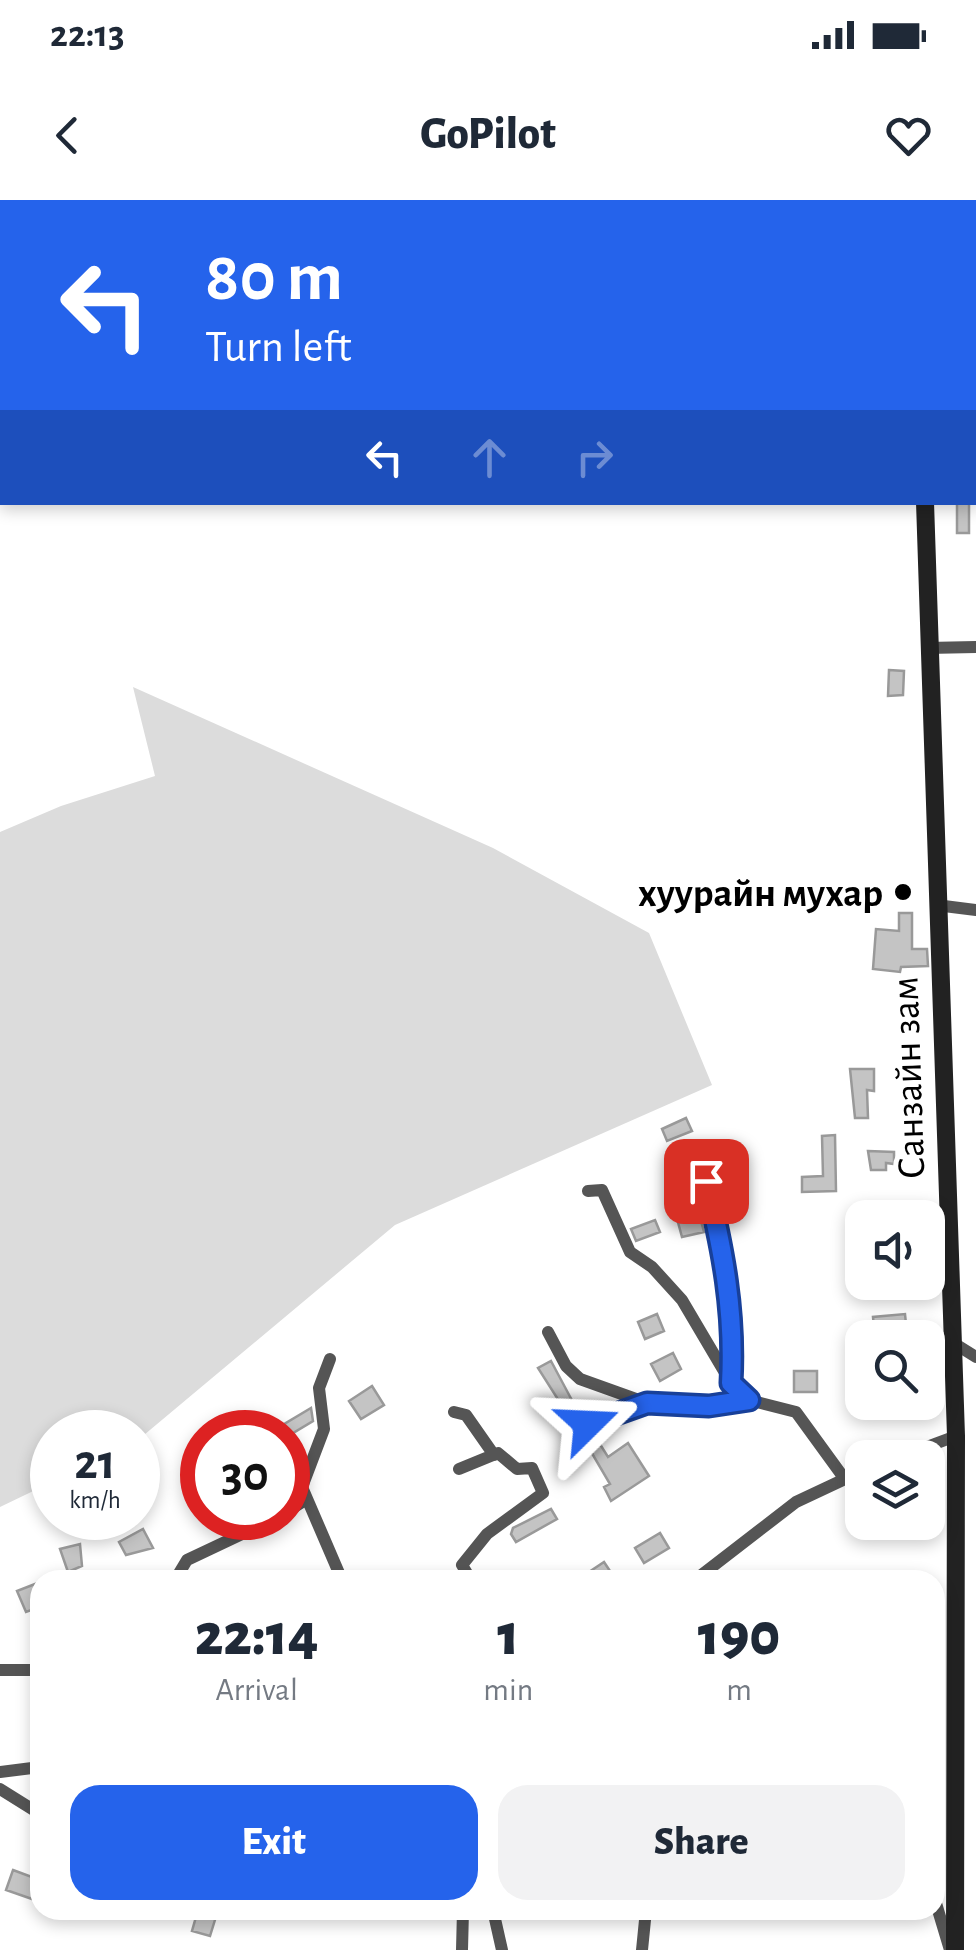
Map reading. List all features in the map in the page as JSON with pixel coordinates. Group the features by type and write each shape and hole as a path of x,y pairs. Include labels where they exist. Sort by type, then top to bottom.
{"main road":[{"name":"Санзайн зам","path":"925,505 956,1436 952,1950"}],"street":[{"path":"927,648 976,647"},
{"path":"936,905 976,910"},
{"path":"706,1181 725,1255 734,1334 731,1383"},
{"path":"588,1191 602,1190 630,1252 652,1267 682,1300 731,1383 749,1400"},
{"path":"548,1332 566,1366 580,1378 647,1403 709,1406 749,1400 796,1412 844,1478 796,1502 708,1570"},
{"path":"952,1342 976,1357"},
{"path":"310,1466 324,1429 319,1388 330,1358"},
{"path":"588,1424 647,1403"},
{"path":"454,1412 466,1414 494,1454"},
{"path":"945,1440 956,1436"},
{"path":"460,1468 498,1453 517,1469 532,1468 544,1493 475,1545 462,1565 465,1570"},
{"path":"310,1506 338,1570"},
{"path":"180,1570 186,1560 229,1540"},
{"path":"0,1670 30,1670"},
{"path":"0,1772 30,1769"},
{"path":"0,1790 30,1808"},
{"path":"459,1950 462,1920"},
{"path":"496,1920 502,1950"},
{"path":"642,1950 645,1920"},
{"path":"942,1920 952,1950"}],"shaded area":[{"path":"133,687 493,848 649,933 712,1085 395,1225 160,1422 160,1410 30,1410 30,1493 0,1507 0,832 61,806 155,776"}],"building":[{"path":"957,505 969,505 969,533 957,533"},
{"path":"889,670 904,671 903,695 888,696"},
{"path":"899,913 912,913 912,949 927,949 928,966 901,967 900,972 873,969 876,929 899,931"},
{"path":"850,1069 874,1069 874,1091 867,1090 868,1118 855,1118"},
{"path":"686,1118 692,1131 667,1141 662,1129"},
{"path":"835,1135 836,1191 802,1192 802,1177 823,1176 822,1136"},
{"path":"868,1151 894,1152 894,1164 886,1163 886,1170 871,1170"},
{"path":"698,1210 704,1232 682,1237 676,1215"},
{"path":"655,1220 660,1232 636,1241 631,1229"},
{"path":"657,1314 664,1331 645,1339 638,1322"},
{"path":"905,1314 906,1320 873,1320 873,1317"},
{"path":"673,1353 681,1369 660,1381 651,1364"},
{"path":"551,1361 575,1406 566,1412 538,1368"},
{"path":"794,1371 817,1371 817,1392 794,1392"},
{"path":"372,1386 384,1405 361,1419 349,1401"},
{"path":"593,1433 608,1457 628,1443 649,1476 611,1501 604,1487 610,1484 583,1438"},
{"path":"551,1509 557,1519 516,1542 511,1534 513,1528"},
{"path":"660,1533 669,1548 644,1563 635,1548"},
{"path":"149,1540 153,1548 126,1555 119,1542"},
{"path":"80,1544 82,1566 67,1570 60,1549"},
{"path":"604,1562 609,1570 592,1570"},
{"path":"30,1586 30,1611 26,1612 17,1591"},
{"path":"13,1870 30,1876 30,1898 6,1890"},
{"path":"195,1920 215,1920 210,1936 192,1931"}],"place":[{"name":"хуурайн мухар","path":"903,892"}],"route":[{"path":"588,1424 647,1403 709,1406 749,1400 731,1383 734,1334 725,1255 706,1181"}]}
